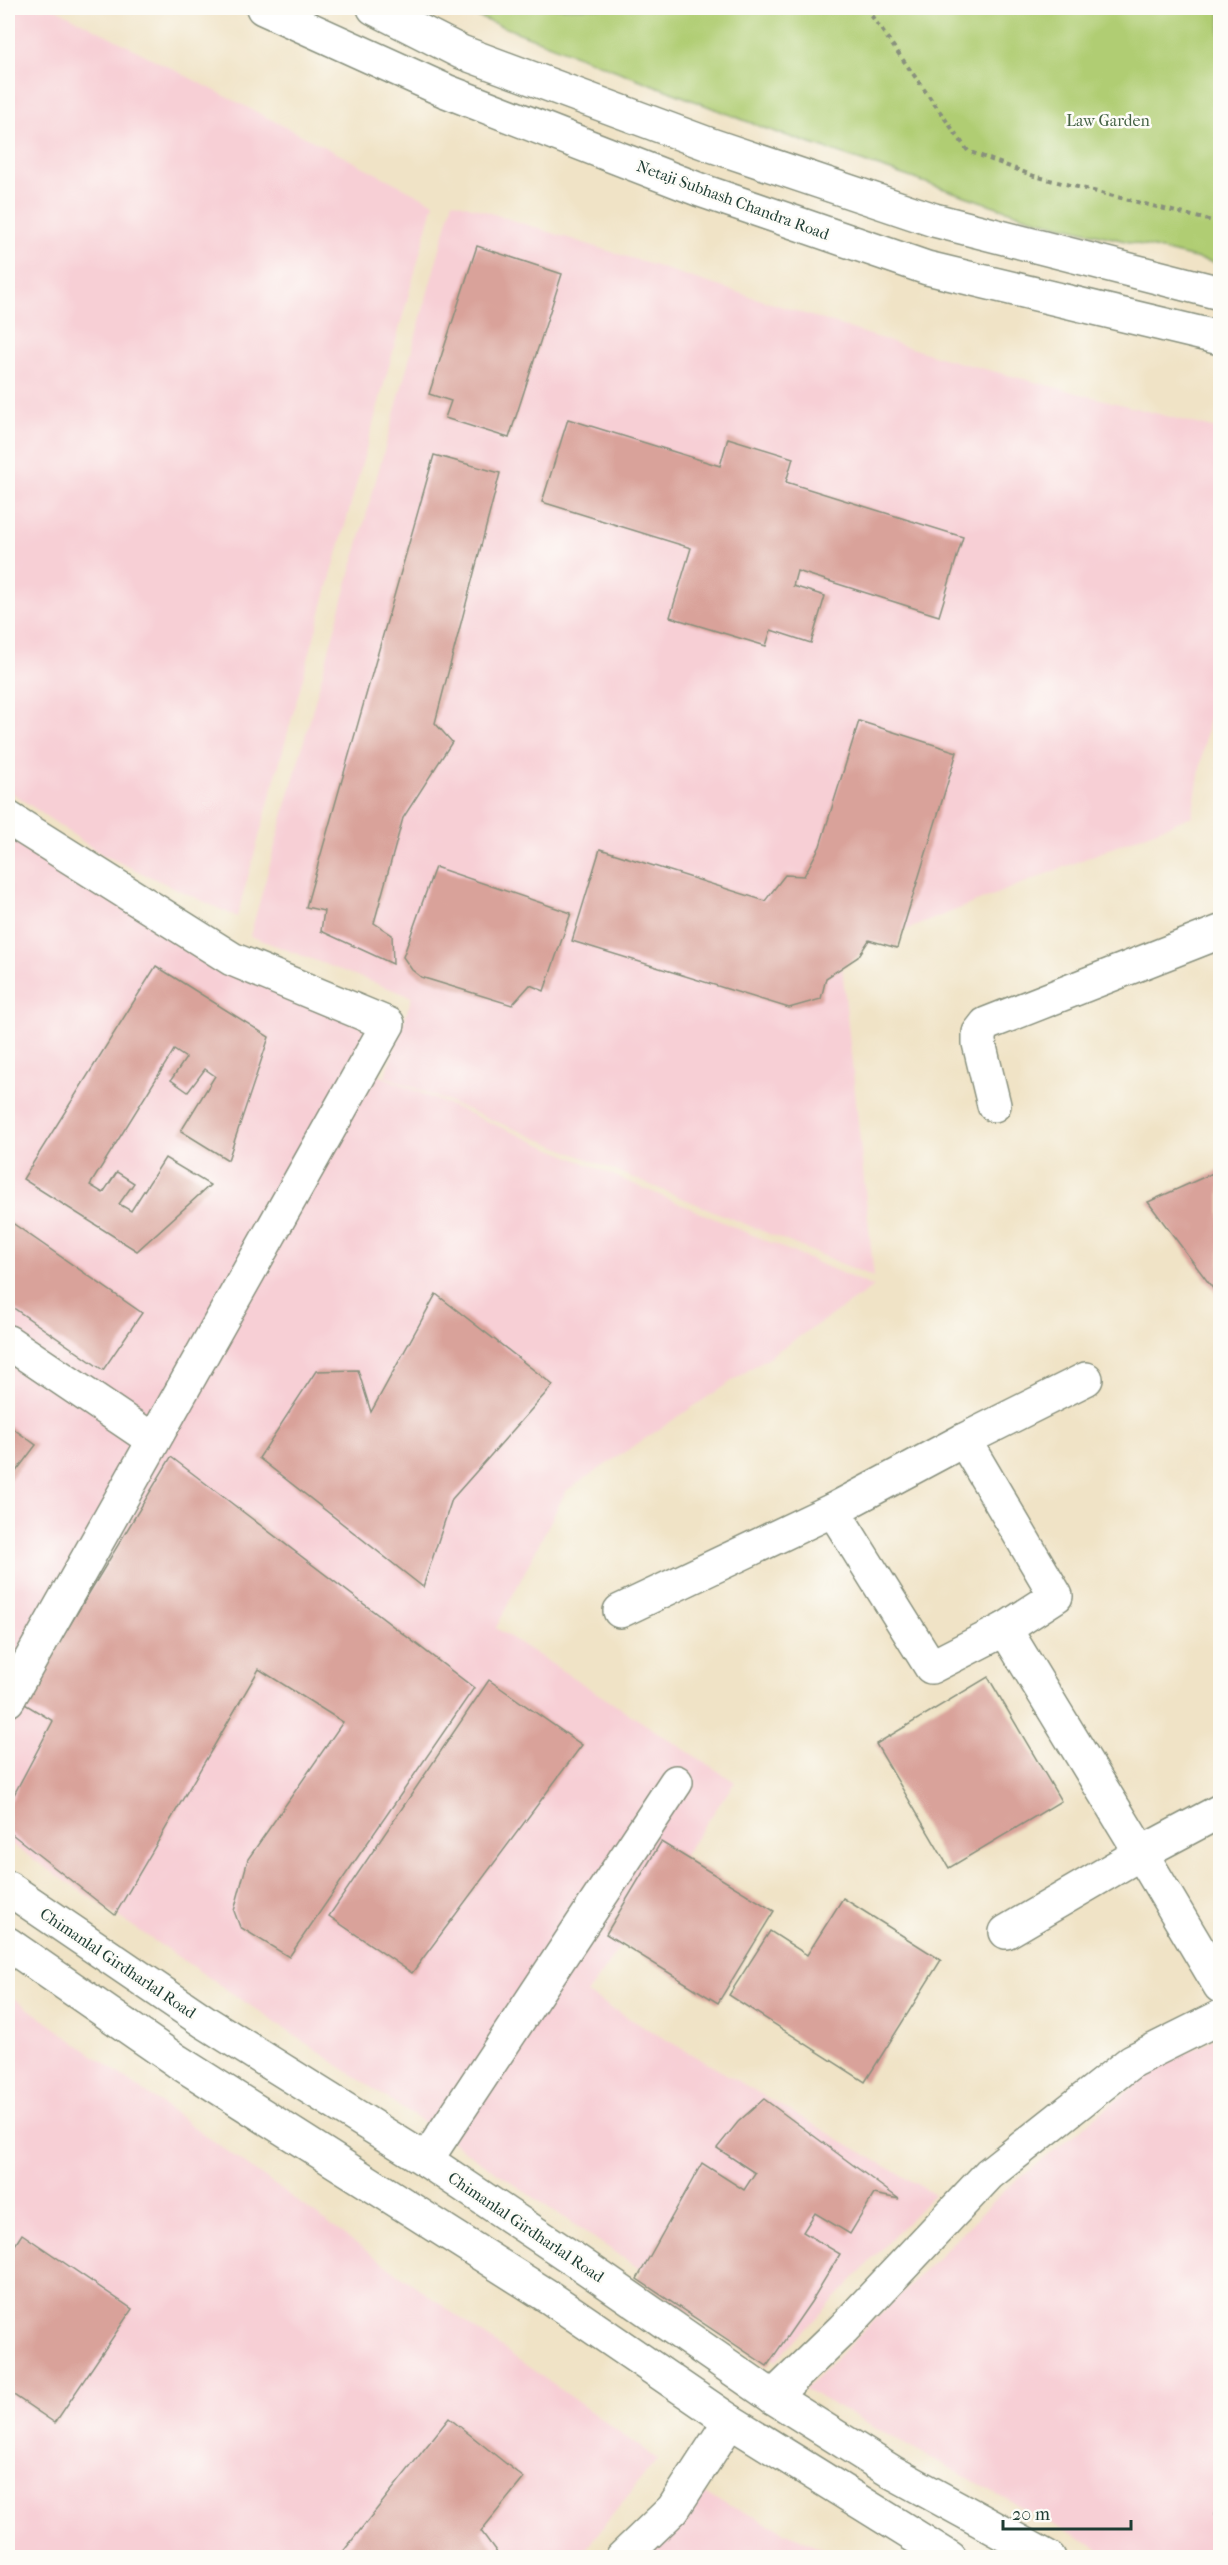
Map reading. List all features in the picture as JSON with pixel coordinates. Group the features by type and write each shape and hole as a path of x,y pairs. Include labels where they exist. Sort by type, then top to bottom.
{"street":[{"name":"Netaji Subhash Chandra Road","path":"263,8 446,92 700,190 781,218 927,268 1221,338"},
{"path":"374,8 461,52 722,149 934,220 1221,293"},
{"path":"8,818 232,959 388,1024 8,1700"},
{"path":"994,1105 979,1043 979,1034 986,1024 1221,932"},
{"path":"8,1342 153,1440"},
{"path":"620,1611 833,1510 964,1440 1086,1379"},
{"path":"833,1510 931,1667 1005,1629 1056,1596 964,1440"},
{"path":"1005,1629 1221,1986"},
{"path":"426,2160 676,1782"},
{"path":"1006,1932 1141,1853 1221,1811"},
{"name":"Chimanlal Girdharlal Road","path":"8,1888 205,2022 426,2160 773,2397 892,2472 1049,2558"},
{"path":"8,1944 177,2061 549,2297 730,2421 950,2558"},
{"path":"773,2397 843,2329 989,2174 1132,2061 1221,2018"},
{"path":"622,2558 673,2509 730,2421"}],"path":[{"path":"866,8 968,151 1034,176 1221,223"}],"shaded area":[{"path":"8,8 54,8 434,203 237,917 101,854 8,790"},
{"path":"453,201 942,358 1220,430 1220,655 1192,816 841,956 874,1277 385,1076 412,997 250,936"},
{"path":"8,819 388,1042 377,1074 874,1287 566,1491 496,1628 735,1782 587,1994 934,2194 776,2361 8,1842"},
{"path":"8,1994 657,2459 579,2557 8,2557"},
{"path":"1220,2035 1220,2557 1112,2557 805,2389 1003,2192 1151,2072"},
{"path":"700,2492 841,2557 639,2558"}],"green space":[{"name":"Law Garden","path":"455,8 1220,8 1220,264 1030,218 764,128"}],"building":[{"path":"477,246 562,274 509,438 445,418 451,401 429,394"},
{"path":"568,419 720,466 728,438 793,458 786,482 963,537 939,616 797,571 793,586 825,596 811,643 771,630 766,646 670,617 691,548 542,502"},
{"path":"434,455 500,473 435,723 452,742 403,818 374,923 392,935 393,964 321,931 324,911 306,907"},
{"path":"859,721 957,752 897,948 869,940 858,957 826,978 821,999 789,1008 572,941 600,849 765,901 785,875 804,876 820,846"},
{"path":"435,867 571,913 544,991 530,985 512,1005 421,977 412,970 403,957"},
{"path":"156,966 269,1037 228,1160 181,1131 215,1076 205,1069 188,1092 171,1080 186,1058 174,1050 90,1185 103,1193 117,1172 134,1183 119,1204 131,1211 165,1158 210,1185 137,1251 23,1179"},
{"path":"1220,1170 1220,1298 1148,1202"},
{"path":"8,1220 142,1313 103,1370 8,1304"},
{"path":"436,1294 553,1385 452,1499 423,1587 259,1458 316,1371 358,1370 371,1412"},
{"path":"8,1425 36,1445 8,1482"},
{"path":"171,1457 474,1688 289,1957 240,1927 234,1911 248,1859 343,1722 259,1669 115,1915 8,1831 8,1806 53,1721 23,1703"},
{"path":"988,1677 1061,1801 949,1868 876,1744"},
{"path":"489,1680 582,1745 412,1973 329,1916"},
{"path":"661,1842 774,1911 718,2003 606,1934"},
{"path":"843,1898 941,1960 865,2082 729,1995 770,1931 807,1955"},
{"path":"764,2099 899,2199 874,2194 850,2234 815,2213 803,2232 840,2254 811,2302 767,2366 637,2279 702,2163 744,2190 755,2173 717,2148 738,2122"},
{"path":"22,2234 132,2309 55,2423 8,2391 8,2256"},
{"path":"449,2418 524,2478 481,2531 501,2558 338,2558"},
{"path":"1220,2499 1220,2518 1214,2515"}]}
